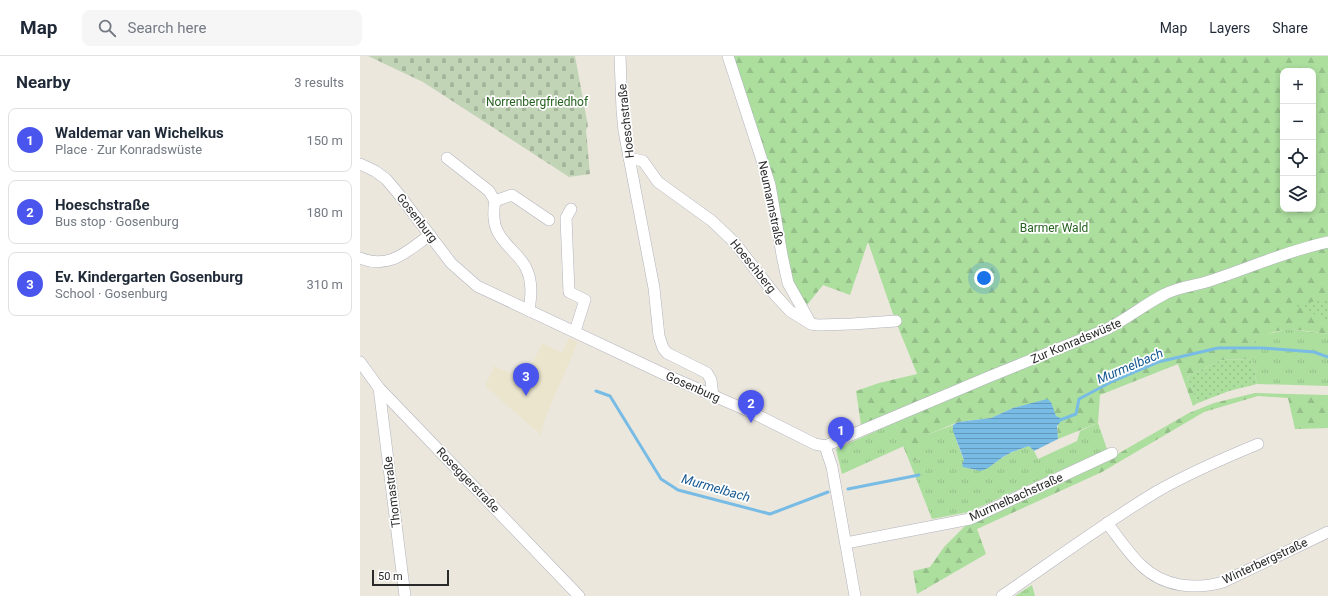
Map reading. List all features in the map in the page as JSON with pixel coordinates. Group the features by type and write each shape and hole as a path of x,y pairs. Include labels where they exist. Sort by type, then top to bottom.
{"street":[{"name":"Hoeschstraße","path":"620,56 622,110 629,158 654,288 659,336 663,348 667,353 707,373 711,380 714,396"},
{"name":"Neumannstraße","path":"728,56 770,185 788,283 811,324"},
{"path":"447,158 489,191 495,201 493,208 499,234 519,256 526,269 532,295 529,311"},
{"name":"Hoeschberg","path":"629,158 643,161 658,182 712,220 734,242 776,296 790,311 811,324"},
{"name":"Gosenburg","path":"360,164 375,171 386,179 451,263 477,286 753,413 815,444 825,446"},
{"path":"495,201 512,195 549,220"},
{"path":"571,209 566,218 569,292 584,300 575,331"},
{"path":"360,258 372,262 390,261 399,257 430,235"},
{"name":"Zur Konradswüste","path":"825,446 1107,329 1125,320 1172,291 1204,282 1290,252 1328,242"},
{"path":"811,324 852,324 896,321"},
{"name":"Roseggerstraße","path":"360,362 379,388 580,596"},
{"name":"Thomastraße","path":"379,388 405,596"},
{"path":"1002,596 1107,523 1157,491 1214,462 1258,444"},
{"path":"825,446 832,467 855,596"},
{"name":"Murmelbachstraße","path":"846,543 970,519 1112,453"},
{"name":"Winterbergstraße","path":"1107,523 1143,567 1161,580 1194,586 1213,585 1223,582 1328,532"}],"shaded area":[{"path":"569,338 578,342 544,421 541,435 485,386 494,366 525,379 542,343 562,353"}],"green space":[{"name":"Norrenbergfriedhof","path":"368,56 575,56 588,126 586,130 590,174 569,177 423,82"},
{"name":"Barmer Wald","path":"731,56 1328,56 1328,334 1297,330 1271,333 1252,343 1252,359 1221,360 1187,377 1198,403 1193,406 1178,364 1100,395 1098,423 1058,439 1057,432 1059,418 1052,409 1051,402 1013,408 991,418 958,422 922,437 921,457 910,463 894,423 861,425 856,391 879,383 917,374 894,317 868,242 850,295 823,285 807,305 790,278"},
{"path":"1328,300 1328,321 1293,304"},
{"path":"1288,329 1328,334 1328,386 1257,384 1252,359 1252,343 1264,335"},
{"path":"1252,359 1257,384 1229,391 1198,403 1187,377 1221,360"},
{"path":"1255,393 1328,395 1328,428 1295,429 1288,398 1258,396 1204,412 1102,472 977,529 986,554 917,594 913,571 930,567 944,547 966,525 1107,460 1189,413 1214,403"},
{"path":"894,423 904,446 842,474 836,449"},
{"path":"1098,423 1108,452 1101,452 969,512 932,519 910,463 921,457 921,437 953,425 959,446 968,468 978,470 986,468 1009,454 1029,446 1034,451 1038,459 1077,441 1080,431"},
{"path":"1032,585 1035,596 1015,596"}],"water":[{"path":"1047,399 1051,402 1056,416 1063,419 1057,426 1058,439 1034,451 1029,446 1012,452 981,471 963,467 962,464 964,460 953,431 953,425 958,422 991,418 1013,408"}],"waterway":[{"name":"Murmelbach","path":"1060,420 1076,414 1079,399 1113,381 1158,362 1218,348 1262,348 1314,352 1328,357"},
{"name":"Murmelbach","path":"596,391 610,396 661,479 678,490 770,514 828,492"},
{"name":"Murmelbach","path":"848,489 919,475"}],"place":[{"name":"Ev. Kindergarten Gosenburg","path":"526,396"},
{"name":"Hoeschstraße","path":"751,423"},
{"name":"Waldemar van Wichelkus","path":"841,450"}]}
